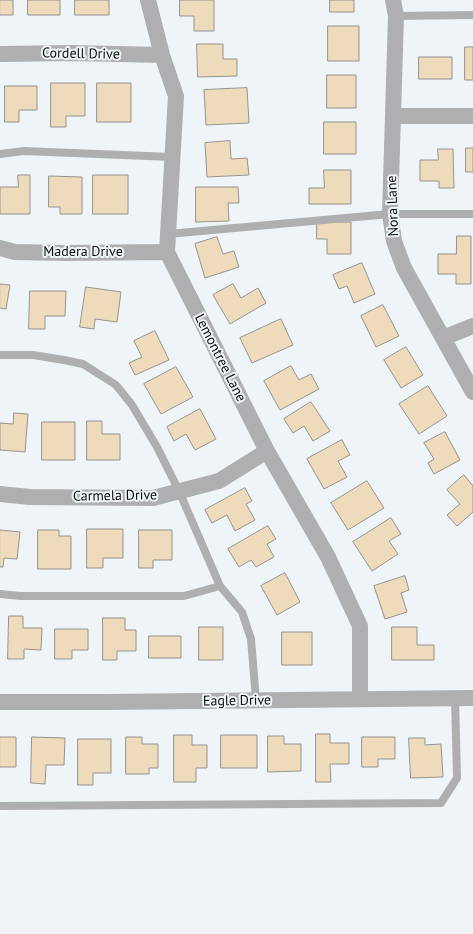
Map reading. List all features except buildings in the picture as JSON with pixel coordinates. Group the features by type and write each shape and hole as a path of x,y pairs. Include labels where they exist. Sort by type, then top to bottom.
{"street":[{"path":"148,0 162,55 176,96 166,252"},
{"name":"Nora Lane","path":"395,8 390,214 394,241 404,268 473,392"},
{"name":"Cordell Drive","path":"0,54 73,53 162,55"},
{"path":"393,116 473,116"},
{"name":"Madera Drive","path":"0,248 15,252 166,252"},
{"name":"Lemontree Lane","path":"166,252 267,451 328,557 360,626 360,699"},
{"path":"443,338 473,326"},
{"name":"Carmela Drive","path":"0,494 30,497 153,498 219,481 267,451"},
{"name":"Eagle Drive","path":"0,702 473,698"}],"lane":[{"path":"395,8 473,15"},
{"path":"0,154 24,151 172,157"},
{"path":"168,234 390,214 473,214"},
{"path":"0,355 33,356 84,364 116,385 132,405 157,447 179,491 220,586 242,612 251,639 256,700"},
{"path":"0,594 21,596 184,596 220,586"},
{"path":"0,806 441,803 457,778 455,698"}]}
